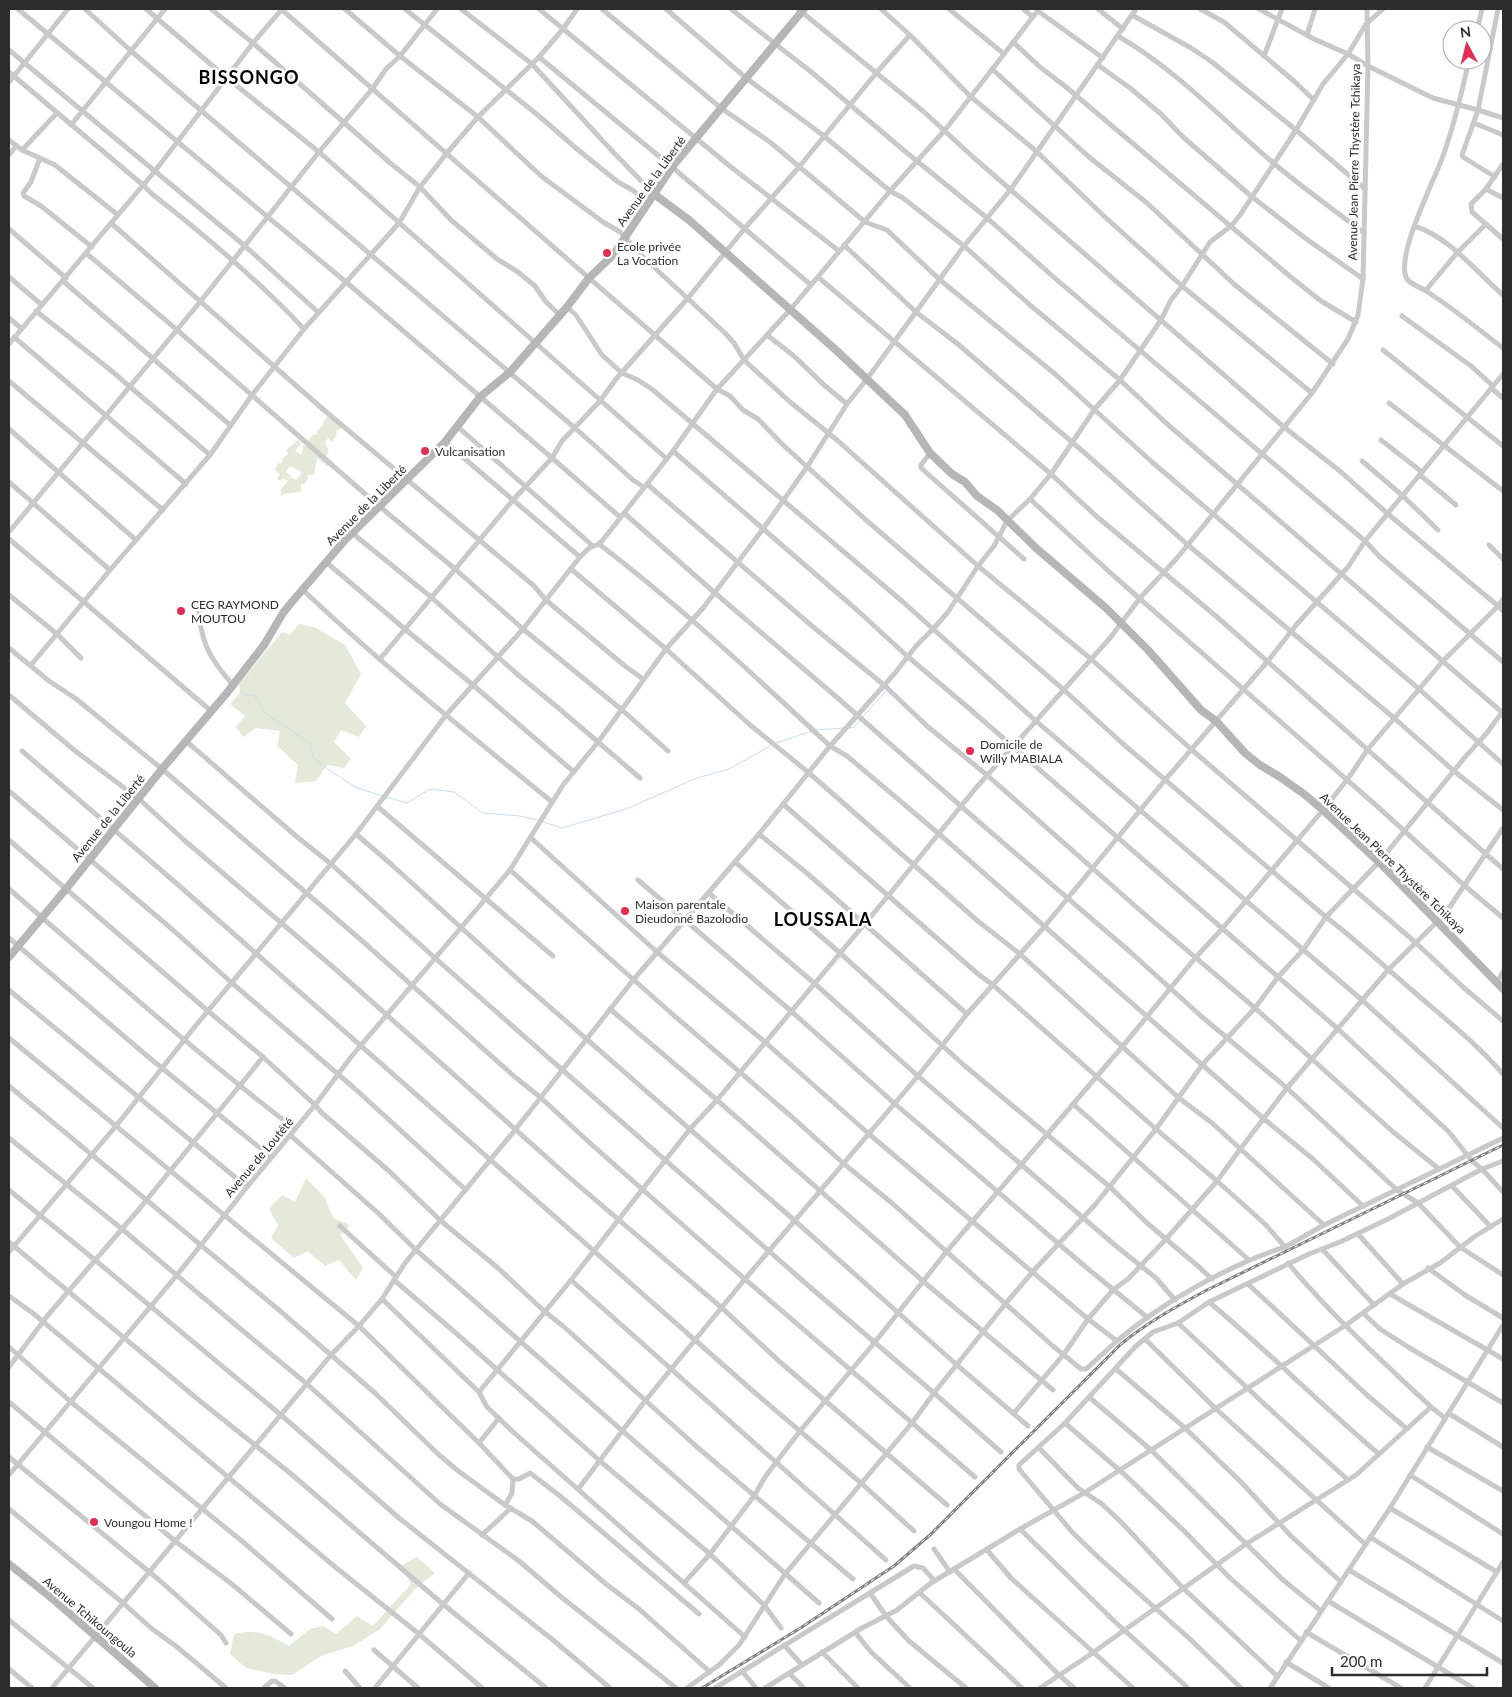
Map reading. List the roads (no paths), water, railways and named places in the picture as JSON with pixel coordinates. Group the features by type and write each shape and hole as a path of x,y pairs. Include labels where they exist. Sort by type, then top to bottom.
{"street":[{"path":"18,9 105,83 268,216 858,715 1169,988 1287,1088 1397,1190 1418,1203 1460,1246 1503,1275"},
{"path":"9,82 11,74 23,63 68,9"},
{"path":"85,9 131,51 510,372 633,480 645,485 884,685 927,726 987,775 1255,1008 1392,1131 1439,1169"},
{"path":"146,9 227,78 319,152 667,459"},
{"path":"71,125 164,9"},
{"path":"211,9 420,187 451,220 497,259 518,272 535,286 546,302 560,315"},
{"path":"9,344 21,328 65,280 155,171 253,43 282,9 717,389 730,396 742,410 758,419 807,467 957,600 1064,690 1165,780 1326,917 1357,941 1484,1053 1503,1074"},
{"path":"345,9 400,56 478,117 542,176 624,237 725,333 734,343 744,360 978,566 1091,659 1192,750 1503,1021"},
{"path":"405,9 618,182 630,188 648,205"},
{"path":"9,532 176,328 200,302 232,259 245,246 386,69 400,56 437,9"},
{"path":"461,9 532,64 654,194"},
{"path":"539,9 839,251"},
{"path":"31,665 110,570 210,455 252,395 304,329 399,223 420,187 478,117 539,57 577,9"},
{"path":"602,9 721,108 752,128 865,222 887,230 940,280 1054,374 1213,514 1419,689 1503,764"},
{"path":"666,9 746,78 824,136 890,191 903,198 964,246 1030,305 1120,380 1166,423 1503,712 1379,862 1326,917 1303,950 1278,977 1255,1008 1202,1065 1156,1129 1084,1218 1058,1244 1006,1303 912,1423 785,1574 744,1637 729,1656 687,1688"},
{"path":"731,9 815,75 987,218 1057,280 1365,541 1380,557 1503,662"},
{"path":"880,9 910,35 970,96 1036,151 1106,218 1182,286 1312,393"},
{"path":"949,9 1004,54"},
{"path":"1023,9 1032,17"},
{"path":"1098,9 1123,29"},
{"name":"Avenue de Loutété","path":"9,1475 151,1307 361,1045 510,870 552,802 666,649 692,621 784,500 847,404 964,246 1011,189 1136,9"},
{"path":"1200,9 1224,22 1314,100"},
{"path":"1259,9 1433,98 1503,118"},
{"path":"1264,56 1282,9"},
{"path":"1307,35 1315,9"},
{"name":"Avenue Jean Pierre Thystère Tchikaya","path":"479,1392 571,1280 690,1129 717,1100 987,775 1122,624 1140,598 1188,545 1312,393 1333,364 1356,322 1363,279 1368,66 1367,9"},
{"path":"52,1688 331,1355 382,1299 405,1263 515,1130 634,979 759,834 830,746 907,656 934,629 957,600 978,566 994,546 1007,521 1030,499 1051,474 1094,410 1120,380 1201,254 1210,242 1231,226 1240,215 1296,130 1323,84 1348,54 1366,24 1383,9"},
{"path":"1494,177 1463,157 1463,153 1478,110 1498,9"},
{"path":"801,10 945,130 973,157 1284,427 1341,472 1503,611"},
{"name":"Avenue de la Liberté","path":"9,957 139,799 162,768 233,685 264,646 283,613 326,562 352,533 445,442 480,397 510,372 567,307 589,278 614,254 672,167 801,10"},
{"path":"9,1252 11,1244 39,1216 116,1126 185,1039 378,807 446,715 547,601 580,557 596,545 622,515 667,459 717,389 790,310 890,191 945,130 1032,17 1039,10 1103,58"},
{"path":"1132,15 1212,62 1365,189"},
{"path":"380,659 513,500 552,458 562,441 600,401 622,373 656,336 745,228 910,35"},
{"path":"1118,36 1168,70 1273,163 1364,233"},
{"path":"1013,42 1040,67 1321,301 1356,322"},
{"path":"9,50 245,246 318,312"},
{"path":"539,57 811,285"},
{"path":"1098,65 1161,114 1183,137 1251,196 1305,238 1363,279"},
{"path":"992,69 1055,128 1147,203 1236,285 1333,364"},
{"path":"1467,70 1459,105 1443,157 1414,226 1405,267 1406,277 1503,348"},
{"path":"11,74 152,194 232,259 304,329"},
{"path":"22,150 57,113"},
{"path":"1474,123 1503,135"},
{"path":"9,140 22,150 62,170 118,215"},
{"path":"9,155 16,146"},
{"path":"40,158 31,182 23,193 24,196 41,206 92,247"},
{"path":"1503,164 1486,189 1471,204 1470,208 1472,212 1503,239"},
{"path":"1486,189 1503,198"},
{"name":"Avenue Jean Pierre Thystère Tchikaya","path":"654,194 689,220 726,252 867,379 905,415 930,453 952,474 965,482 977,496 997,510 1106,608 1148,650 1201,710 1216,721 1245,753 1304,794 1379,862 1503,989"},
{"path":"111,223 406,480 533,585 547,601 643,679"},
{"path":"1426,290 1457,253 1486,224"},
{"path":"1414,226 1434,236 1457,253 1503,295"},
{"path":"9,229 152,358 230,425"},
{"path":"844,245 916,312 959,345 1329,666 1503,810"},
{"path":"86,253 176,328 379,506 455,568 522,629 621,709 668,751"},
{"path":"818,276 1051,474 1368,749 1503,869"},
{"path":"9,277 42,304"},
{"path":"567,307 584,328 598,351 622,373 638,380 653,390 784,500 934,629 1036,721 1362,1000 1503,1128"},
{"path":"36,311 108,368 210,455"},
{"path":"1402,316 1471,366 1503,398"},
{"path":"9,318 21,328"},
{"path":"767,335 794,356 847,404"},
{"path":"14,337 186,484"},
{"path":"1383,350 1503,446"},
{"path":"579,1488 645,1401 672,1371 745,1279 918,1076 967,1014 1068,899 1165,780 1316,602 1343,573 1356,557 1365,541 1503,374"},
{"path":"9,381 163,510"},
{"path":"1389,403 1503,491"},
{"path":"457,426 596,545 629,567 692,621 830,746 847,756 938,833 1264,1120 1313,1160 1363,1206"},
{"path":"9,429 136,540"},
{"path":"1381,440 1421,473 1456,506"},
{"path":"445,442 580,557"},
{"path":"673,451 1338,1029 1449,1132 1468,1156 1503,1192"},
{"path":"930,453 921,465 921,468 1024,559"},
{"path":"1362,461 1438,530"},
{"path":"9,482 110,570"},
{"path":"1030,499 1503,918"},
{"path":"352,533 431,597 640,778"},
{"path":"9,539 211,712"},
{"path":"1489,545 1503,559"},
{"path":"326,562 574,772"},
{"path":"571,570 666,649 749,724 809,773 979,922 1020,954 1179,1098 1212,1123 1324,1225"},
{"path":"303,590 342,627 552,802"},
{"path":"9,595 57,634 81,658"},
{"path":"685,1582 710,1554 800,1431 924,1282 947,1251 1122,1047 1169,988 1323,810 1347,780 1368,749 1442,661 1471,634 1503,599"},
{"path":"198,603 200,625 206,647 216,664 233,685"},
{"path":"9,648 162,768 360,939 745,1279 975,1477"},
{"path":"9,695 74,750 139,799 184,840 333,967 618,1220 722,1308 780,1362 947,1505"},
{"path":"186,741 331,864 562,1070 1001,1452"},
{"path":"22,752 52,775 914,1531"},
{"path":"9,791 173,930 338,1074 411,1138 466,1190"},
{"path":"783,804 1097,1075 1272,1231 1285,1247"},
{"path":"378,807 553,956"},
{"path":"1014,1412 1064,1354 1088,1319 1113,1290 1167,1238 1217,1181 1287,1088 1362,1000 1414,942 1438,922 1465,886 1503,828"},
{"path":"356,834 520,981 1028,1426"},
{"path":"759,834 809,874 967,1014"},
{"path":"531,838 657,952 765,1042 869,1134 1088,1319 1117,1341"},
{"path":"9,840 264,1057 315,1104 322,1113 389,1171 441,1221 498,1268 696,1447 853,1579"},
{"path":"735,862 942,1045 1110,1187 1147,1223 1167,1238 1212,1279"},
{"path":"510,870 842,1163 893,1204 1064,1354 1084,1369 1148,1318 1212,1279 1250,1260 1285,1247 1324,1225 1503,1138"},
{"path":"638,880 1058,1244 1148,1318"},
{"path":"9,889 185,1039 295,1129"},
{"path":"709,893 918,1076 1156,1278 1175,1300"},
{"path":"9,938 162,1068 271,1157"},
{"path":"1497,982 1503,972"},
{"path":"9,990 246,1187"},
{"path":"610,1009 717,1100 924,1282 1053,1390"},
{"path":"9,1038 359,1326 479,1443 513,1479 514,1485 508,1506 482,1535"},
{"path":"9,1367 42,1323 264,1057"},
{"path":"9,1086 331,1355 375,1393 457,1470 532,1521 606,1584 639,1609 710,1672"},
{"path":"1073,1104 1250,1260"},
{"path":"290,1135 378,1213 416,1250 819,1603"},
{"path":"9,1138 122,1229 307,1384 440,1504 519,1561 676,1688"},
{"path":"1241,1688 1072,1532 1019,1467 1065,1423 1135,1347 1153,1332 1178,1323 1209,1302 1288,1263 1358,1234 1482,1169 1503,1161"},
{"path":"1452,1186 1491,1227"},
{"path":"9,1190 281,1415 399,1518 553,1640 610,1688"},
{"path":"765,1688 855,1632 897,1610 952,1570 1084,1493 1346,1325 1403,1284 1428,1268 1440,1263 1460,1246 1503,1219"},
{"path":"340,1226 395,1279 497,1370 600,1461 710,1554 764,1604 781,1628"},
{"path":"1358,1234 1403,1284"},
{"path":"11,1244 290,1473 444,1605 546,1688"},
{"path":"1323,1250 1374,1305"},
{"path":"1288,1263 1307,1286 1431,1407 1503,1446"},
{"path":"1428,1268 1465,1295 1503,1318"},
{"path":"571,1280 886,1560"},
{"path":"1248,1284 1406,1430"},
{"path":"1390,1294 1503,1360"},
{"path":"9,1296 34,1314 42,1323 98,1370 482,1688"},
{"path":"382,1299 479,1392 487,1407 540,1456 685,1582 744,1637"},
{"path":"1209,1302 1379,1454"},
{"path":"1363,1313 1387,1333 1503,1403"},
{"path":"1178,1323 1348,1480"},
{"path":"1270,1688 1300,1640 1321,1612 1390,1508 1503,1326"},
{"path":"1145,1339 1216,1409 1365,1544"},
{"path":"9,1347 71,1402 332,1619"},
{"path":"1116,1368 1185,1428 1241,1482 1278,1523 1341,1582"},
{"path":"1089,1398 1151,1450 1282,1579 1321,1612"},
{"path":"9,1402 175,1541 233,1585 292,1634"},
{"path":"1040,1688 1216,1564 1348,1480 1431,1407"},
{"path":"479,1443 499,1418"},
{"path":"1065,1423 1120,1470 1258,1604 1300,1640"},
{"path":"1427,1447 1503,1491"},
{"path":"1039,1448 1084,1493 1102,1504 1183,1588 1277,1676"},
{"path":"9,1457 148,1572 221,1636 226,1643"},
{"path":"513,1479 519,1479 530,1473 560,1496 699,1614"},
{"path":"1410,1475 1503,1534"},
{"path":"1390,1508 1497,1572"},
{"path":"9,1509 123,1602 150,1628 177,1647 226,1688"},
{"path":"1020,1529 1124,1630 1188,1688"},
{"path":"1370,1537 1503,1621"},
{"path":"934,1549 952,1570 1074,1688"},
{"path":"987,1550 1011,1578 1133,1688"},
{"path":"1425,1688 1503,1562"},
{"name":"Avenue Tchikoungoula","path":"9,1564 156,1688"},
{"path":"715,1688 914,1566 923,1568 935,1581"},
{"path":"1349,1570 1503,1663"},
{"path":"376,1688 469,1573"},
{"path":"920,1592 1022,1688"},
{"path":"870,1593 886,1616 910,1641 966,1688"},
{"path":"1328,1601 1473,1688"},
{"path":"9,1620 93,1688"},
{"path":"855,1632 871,1652 910,1688"},
{"path":"1306,1632 1401,1688"},
{"path":"784,1645 802,1665"},
{"path":"374,1650 418,1688"},
{"path":"822,1652 858,1688"},
{"path":"1286,1662 1329,1688"},
{"path":"9,1669 32,1688"},
{"path":"345,1671 360,1688"},
{"path":"742,1671 756,1688"},
{"path":"788,1674 804,1688"},
{"path":"264,1688 272,1681 285,1688"}],"waterway":[{"path":"241,691 247,695 255,696 265,713 310,743 313,757 329,770 357,788 383,796"},
{"path":"862,718 885,692"},
{"path":"849,728 854,727 859,721"},
{"path":"816,730 845,728"},
{"path":"776,743 812,731"},
{"path":"543,822 562,828 626,809 697,778 729,769 772,745"},
{"path":"387,797 407,803 430,789 454,792 483,813 520,816 537,820"}],"railway":[{"path":"702,1688 802,1627 894,1566 930,1535 1121,1344 1142,1329 1174,1308 1207,1290 1503,1145"}],"place":[{"name":"Ecole privée La Vocation","path":"607,253"},
{"name":"Vulcanisation","path":"425,451"},
{"name":"CEG RAYMOND MOUTOU","path":"181,611"},
{"name":"Domicile de Willy MABIALA","path":"970,751"},
{"name":"Maison parentale Dieudonné Bazolodio","path":"625,911"},
{"name":"Voungou Home !","path":"94,1522"}],"district":[{"name":"BISSONGO","path":"249,77"},
{"name":"LOUSSALA","path":"823,919"}]}
